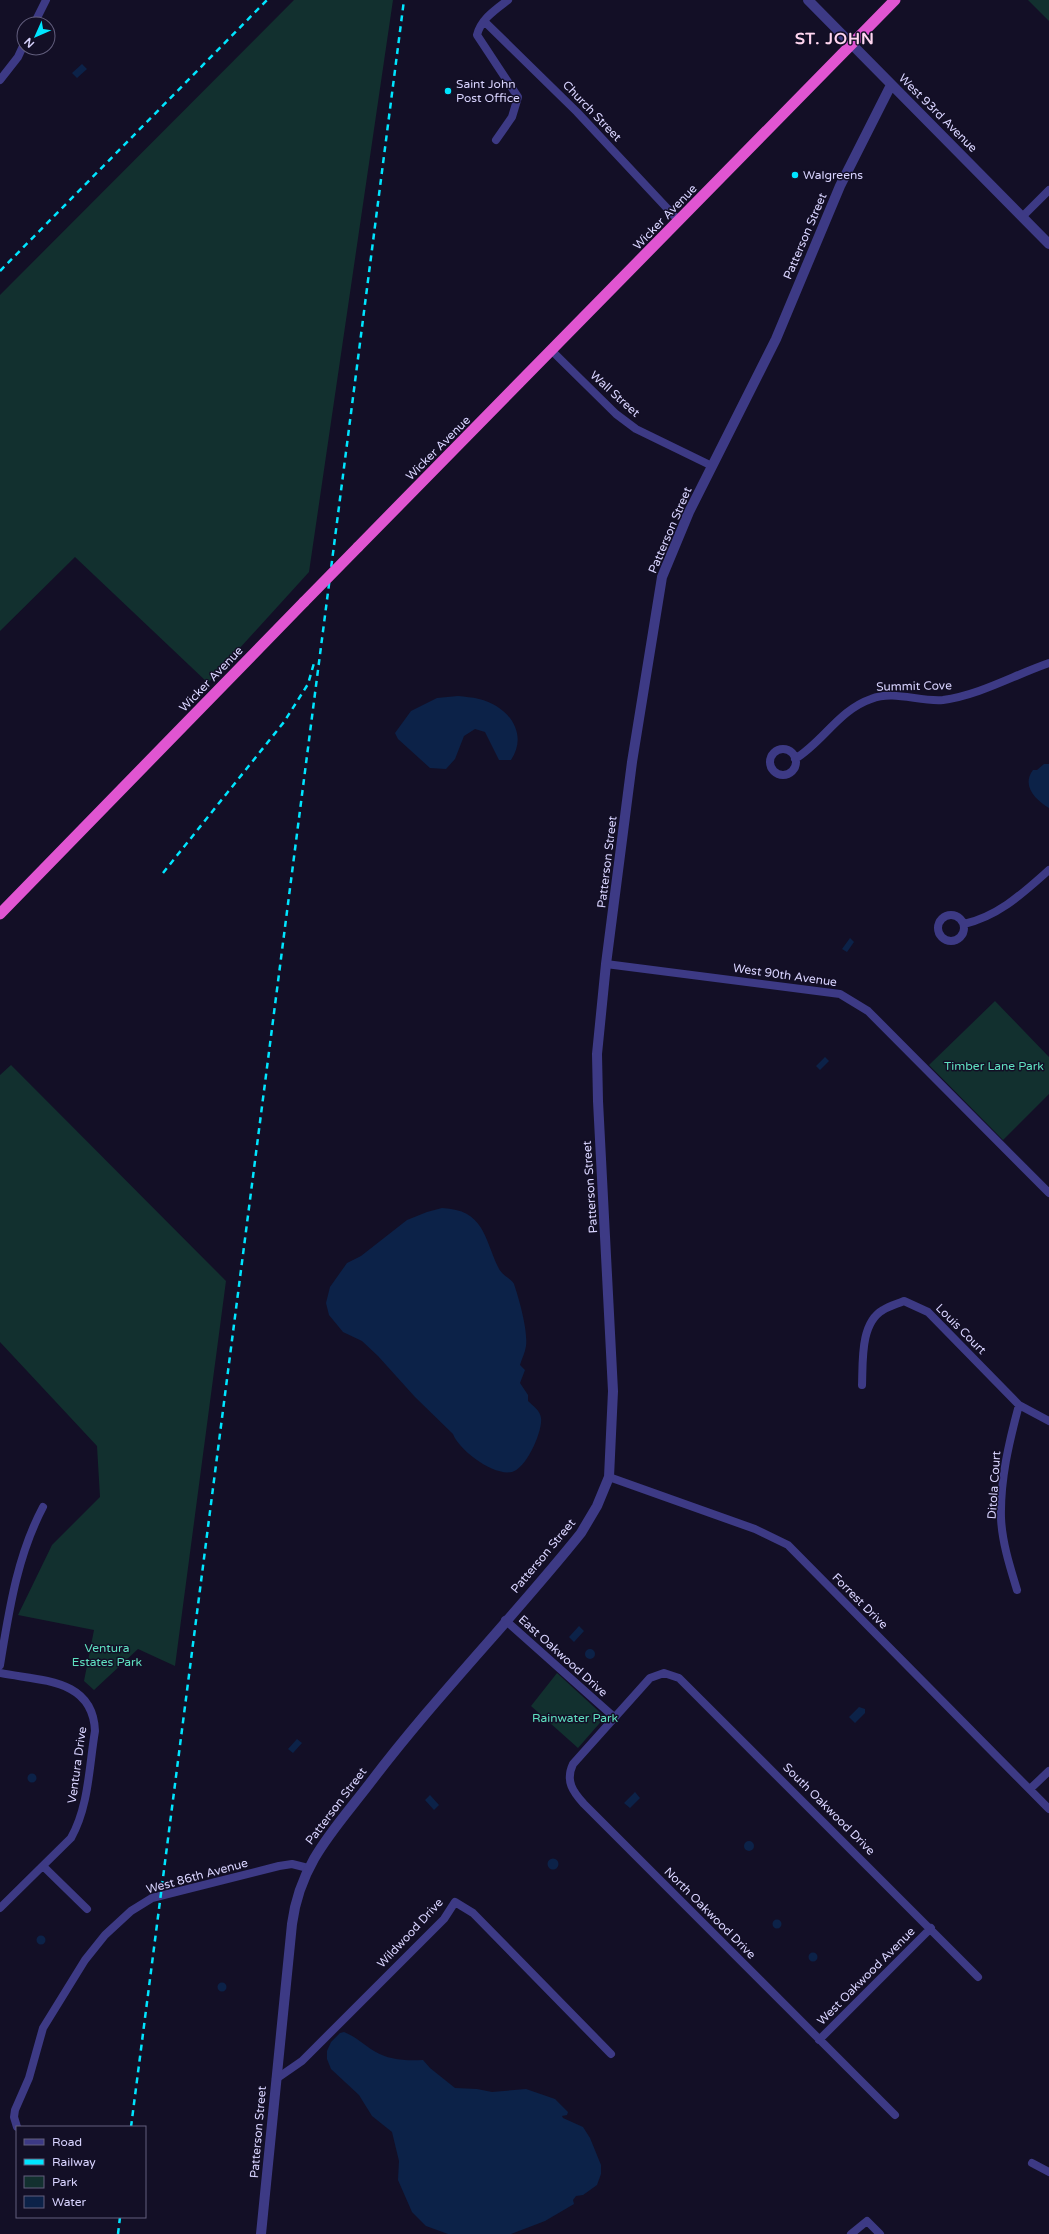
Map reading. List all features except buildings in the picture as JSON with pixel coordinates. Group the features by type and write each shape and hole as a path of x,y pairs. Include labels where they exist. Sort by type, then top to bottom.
{"highway":[{"name":"Wicker Avenue","path":"0,914 358,547 552,352 895,0"}],"street":[{"path":"38,16 46,0"},
{"path":"496,140 512,117 518,98 478,35 479,27 484,21 508,0"},
{"name":"West 93rd Avenue","path":"808,0 1049,244"},
{"name":"Church Street","path":"484,21 577,112 679,221"},
{"path":"0,80 18,56"},
{"name":"Patterson Street","path":"261,2234 294,1908 308,1868 326,1839 393,1752 581,1533 597,1506 609,1477 613,1391 598,1108 597,1054 606,964 632,762 662,577 689,512 776,339 837,194 891,85"},
{"path":"1022,216 1049,190"},
{"name":"Wall Street","path":"552,352 616,414 636,429 712,466"},
{"name":"Summit Cove","path":"795,758 807,751 844,715 872,698 901,696 941,700 958,697 1049,663"},
{"path":"964,924 987,917 1014,902 1049,870"},
{"name":"West 90th Avenue","path":"606,964 840,994 868,1011 1049,1193"},
{"name":"Louis Court","path":"862,1385 863,1352 870,1322 882,1310 904,1301 928,1312 1019,1405 1049,1421"},
{"name":"Ditola Court","path":"1017,1590 1008,1560 1001,1518 1006,1456 1019,1405"},
{"name":"Forrest Drive","path":"609,1477 755,1529 788,1546 1049,1809"},
{"path":"0,1664 12,1591 35,1523 43,1507"},
{"name":"East Oakwood Drive","path":"505,1620 614,1718"},
{"name":"Ventura Drive","path":"0,1673 62,1685 73,1689 82,1696 90,1706 94,1719 95,1731 83,1810 78,1825 71,1838 0,1908"},
{"name":"South Oakwood Drive","path":"614,1718 655,1675 664,1673 673,1675 687,1684 978,1977"},
{"name":"North Oakwood Drive","path":"614,1718 573,1764 570,1771 570,1782 574,1792 895,2115"},
{"path":"1030,1789 1049,1771"},
{"name":"West 86th Avenue","path":"18,2126 14,2117 15,2110 29,2078 43,2028 85,1960 105,1935 122,1919 152,1898 279,1866 292,1864 308,1868"},
{"path":"43,1866 87,1910"},
{"name":"Wildwood Drive","path":"276,2079 302,2061 444,1919 455,1902 473,1913 611,2054"},
{"name":"West Oakwood Avenue","path":"819,2040 931,1928"},
{"path":"1032,2163 1049,2172"},
{"path":"851,2234 866,2221 880,2234"}],"green space":[{"path":"294,0 393,0 309,572 208,683 75,557 0,631 0,295"},
{"path":"1028,0 1049,0 1049,21"},
{"name":"Timber Lane Park","path":"995,1001 1049,1057 1049,1094 1003,1140 929,1065"},
{"name":"Ventura Estates Park","path":"11,1065 226,1281 175,1666 138,1649 94,1690 84,1681 94,1630 18,1615 52,1545 100,1497 97,1446 0,1342 0,1075"},
{"name":"Rainwater Park","path":"557,1673 605,1717 578,1748 531,1706"}],"water":[{"path":"82,64 87,69 77,78 72,73"},
{"path":"458,696 476,698 499,708 507,714 513,722 518,740 516,750 511,760 499,760 485,732 475,729 464,736 455,759 446,769 430,768 398,739 395,733 411,711 437,698"},
{"path":"1044,764 1049,764 1049,808 1035,797 1029,787 1030,776 1033,770 1037,770"},
{"path":"850,938 854,942 847,952 842,949"},
{"path":"825,1057 829,1061 820,1070 816,1066"},
{"path":"442,1208 456,1210 466,1214 480,1227 498,1267 514,1284 521,1306 526,1349 520,1365 525,1370 520,1383 528,1395 528,1401 539,1413 541,1424 536,1440 528,1457 523,1464 512,1472 496,1470 469,1454 456,1440 453,1434 415,1397 378,1356 362,1341 343,1332 329,1315 326,1303 330,1287 347,1263 361,1256 407,1220"},
{"path":"579,1626 584,1631 574,1642 569,1637"},
{"path":"588,1649 592,1649 594,1650 594,1658 588,1659 585,1656 585,1652"},
{"path":"859,1707 865,1709 865,1713 855,1723 849,1717"},
{"path":"297,1739 302,1743 293,1753 288,1749"},
{"path":"30,1774 34,1774 36,1778 34,1782 30,1782 28,1780 28,1776"},
{"path":"635,1792 640,1798 630,1808 624,1803"},
{"path":"430,1795 439,1805 434,1810 425,1800"},
{"path":"749,1841 754,1846 749,1851 744,1846"},
{"path":"553,1858 557,1860 559,1864 557,1868 553,1870 549,1868 547,1864 549,1860"},
{"path":"775,1920 779,1920 781,1924 779,1928 775,1928 773,1926 773,1922"},
{"path":"39,1936 43,1936 45,1940 43,1944 39,1944 37,1942 37,1938"},
{"path":"811,1953 815,1953 817,1957 815,1961 811,1961 809,1959 809,1955"},
{"path":"222,1982 227,1987 222,1992 217,1987"},
{"path":"344,2032 356,2038 374,2051 385,2056 404,2060 423,2060 430,2068 455,2088 477,2089 492,2092 526,2089 555,2099 568,2112 567,2115 562,2116 563,2118 583,2127 590,2138 601,2165 601,2174 597,2185 583,2195 576,2196 573,2200 574,2204 545,2221 511,2234 448,2234 426,2226 412,2212 398,2180 399,2161 392,2132 372,2116 359,2095 331,2069 327,2059 327,2051 331,2042 340,2033"}],"railway":[{"path":"0,271 267,0"},
{"path":"131,2126 404,0"},
{"path":"163,873 284,722 308,684 314,663"},
{"path":"118,2234 120,2218"}],"place":[{"name":"Saint John Post Office","path":"448,91"},
{"name":"Walgreens","path":"795,175"}],"district":[{"name":"ST. JOHN","path":"835,39"}]}
